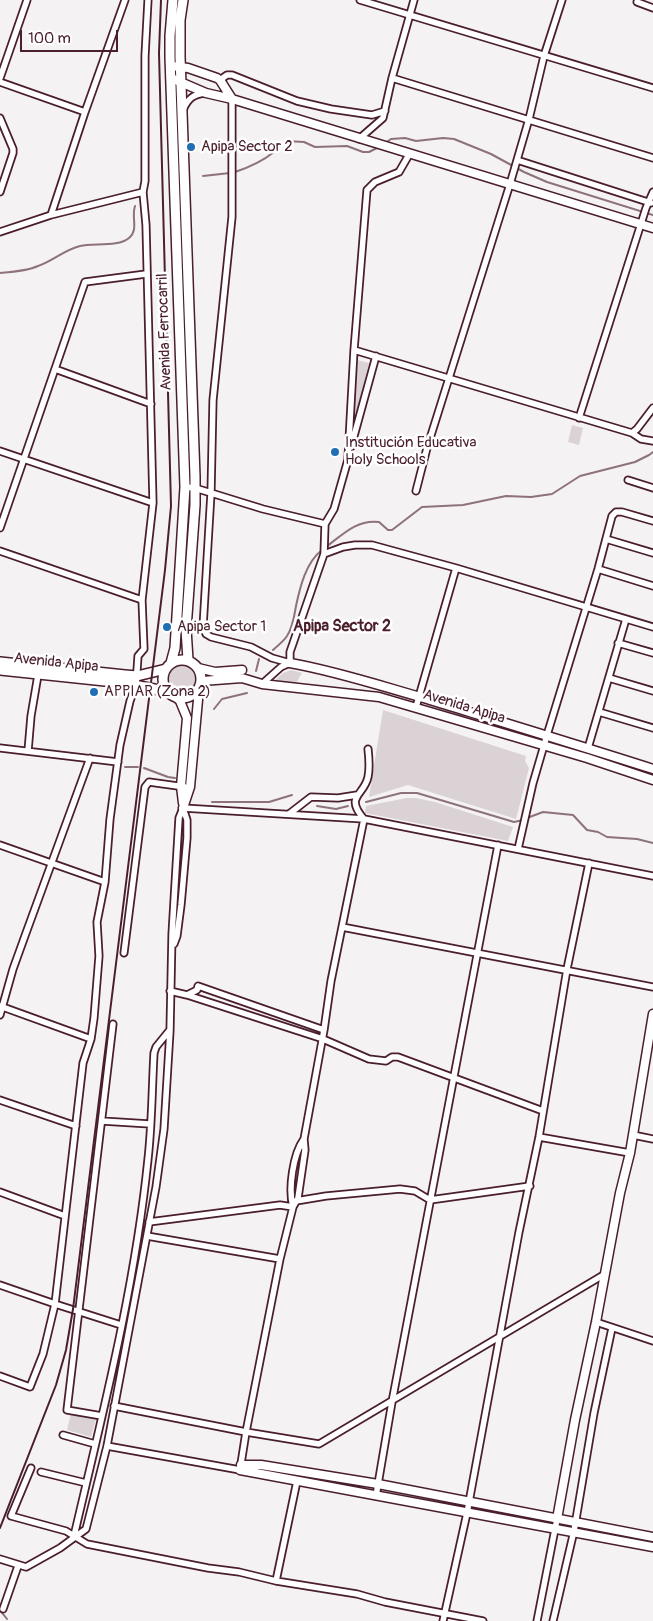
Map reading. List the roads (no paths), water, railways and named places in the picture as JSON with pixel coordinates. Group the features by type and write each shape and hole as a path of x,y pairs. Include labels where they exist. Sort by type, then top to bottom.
{"main road":[{"name":"Avenida Ferrocarril","path":"168,666 175,648 185,488 171,78 170,36 173,0"},
{"name":"Avenida Ferrocarril","path":"183,0 180,20 181,84 195,488 186,629 188,660"},
{"path":"179,660 188,660 198,668 200,685 188,697 172,694 164,681 168,666 179,660"},
{"name":"Avenida Apipa","path":"0,662 136,681 172,694"},
{"name":"Avenida Apipa","path":"0,670 38,675 136,681 168,666"}],"street":[{"path":"0,78 27,0"},
{"path":"51,215 125,0"},
{"path":"0,1376 30,1387 43,1354 55,1304 83,1063 91,1039 97,993 99,956 97,922 106,882 110,819 118,762 128,709 136,681 138,656 144,649 142,600 153,503 146,226 143,192 145,181 148,0"},
{"path":"360,0 653,88"},
{"path":"359,139 383,118 414,0"},
{"path":"416,491 427,448 510,184 529,119 544,56 562,0"},
{"path":"637,2 653,8"},
{"path":"171,66 181,67 220,80 232,99 232,217 214,400 211,493"},
{"path":"220,80 227,75 232,75 296,101 331,109 372,115 385,112"},
{"path":"171,78 181,84 206,93 232,99 653,228"},
{"path":"392,78 653,158"},
{"path":"0,82 85,112"},
{"path":"182,114 188,100 195,95 206,93"},
{"path":"0,118 13,149 0,192"},
{"path":"348,458 354,350 367,190 374,182 399,172 410,153"},
{"path":"517,160 651,203"},
{"path":"0,232 51,215 143,192"},
{"path":"579,418 646,208 651,203 653,192"},
{"path":"0,528 85,282 146,274"},
{"path":"354,350 632,433 641,439 653,441"},
{"path":"262,684 281,667 290,663 290,652 324,554 325,524 334,509 376,356"},
{"path":"55,369 151,404"},
{"path":"632,433 653,408"},
{"path":"0,452 153,503"},
{"path":"628,480 653,488"},
{"path":"185,488 195,488 263,509 325,524"},
{"name":"Avenida Apipa","path":"211,493 203,627 206,634 251,647 272,658 318,668 547,735 653,769"},
{"path":"518,848 544,745 598,569 612,516 616,512 622,512 653,521"},
{"path":"606,539 653,553"},
{"path":"324,554 343,547 355,545 372,546 456,568 653,627"},
{"path":"0,551 142,600"},
{"path":"416,707 417,697 456,568"},
{"path":"598,569 653,586"},
{"path":"588,748 626,619"},
{"path":"618,643 653,653"},
{"name":"Avenida Apipa","path":"198,668 215,672 242,674 262,684 379,697 544,745 653,780"},
{"name":"Avenida Apipa","path":"200,685 242,674"},
{"path":"28,751 31,716 38,675"},
{"path":"608,678 653,691"},
{"path":"0,1559 26,1568 60,1548 86,1529 107,1446 149,1222 164,1130 179,818 183,808 200,685"},
{"path":"172,694 180,701 187,718 186,787"},
{"path":"599,712 653,728"},
{"path":"0,748 118,762"},
{"path":"240,1468 280,1259 295,1204 290,1196 292,1181 298,1148 304,1139 323,1040 331,981 364,819 356,806 355,800 368,776 368,748"},
{"path":"0,1015 13,969 52,864 66,819 90,758"},
{"path":"124,953 145,787 149,782 186,787"},
{"path":"288,814 311,797 338,798 357,795"},
{"path":"183,808 364,819 653,876"},
{"path":"376,1496 392,1402 498,844"},
{"path":"0,846 106,882"},
{"path":"444,1618 467,1514 519,1232 530,1186 567,970 589,863"},
{"path":"342,927 653,987"},
{"path":"187,995 196,990 198,986 324,1030"},
{"path":"170,991 323,1040 370,1059 386,1061 392,1057 398,1057 543,1111"},
{"path":"2,1007 91,1039"},
{"path":"537,1621 620,1193 630,1153 653,1018"},
{"path":"102,1416 67,1410 113,1024"},
{"path":"74,1536 121,1326 138,1231 148,1159 154,1053 156,1047 170,1031"},
{"path":"0,1100 76,1126"},
{"path":"102,1121 150,1124"},
{"path":"633,1135 653,1139"},
{"path":"539,1138 630,1153"},
{"path":"149,1222 295,1204 326,1196 400,1189 416,1191 430,1200 530,1186"},
{"path":"0,1192 65,1216"},
{"path":"146,1236 280,1259"},
{"path":"114,1406 246,1432 319,1444 605,1274"},
{"path":"0,1285 121,1326"},
{"path":"596,1322 653,1341"},
{"path":"552,1621 574,1531 594,1413 612,1328"},
{"path":"64,1435 95,1444"},
{"path":"107,1446 240,1468 467,1514 574,1531 653,1547"},
{"path":"240,1468 261,1465 378,1484 653,1536"},
{"path":"31,1468 12,1516 66,1532 87,1544 208,1568 239,1572 276,1581 356,1594 444,1618 483,1621"},
{"path":"41,1472 86,1483"},
{"path":"276,1581 297,1481"},
{"path":"3,1609 18,1566"}],"waterway":[{"path":"385,143 391,139 405,138 416,141 443,138 454,139 491,154 547,182 653,215"},
{"path":"235,172 265,158 286,141 304,142 315,147 347,146 363,152 369,152 379,147"},
{"path":"203,176 230,173"},
{"path":"0,273 34,268 80,246 113,244 125,241 134,231 135,206"},
{"path":"326,547 357,525 379,522 388,530 392,530 422,507 463,505 506,496 531,497 552,494 580,476 635,462 653,452"},
{"path":"273,650 289,633 304,575 316,555 322,550"},
{"path":"256,671 259,659"},
{"path":"214,709 222,699 247,693"},
{"path":"125,767 138,767"},
{"path":"144,768 175,778"},
{"path":"366,802 401,793 417,793 514,822 523,820"},
{"path":"212,802 269,802 292,795"},
{"path":"317,806 336,809 348,806"},
{"path":"527,818 543,812 573,815 587,830 598,832 607,837 637,839 653,843"},
{"path":"0,1610 7,1619"}],"railway":[{"path":"0,1528 56,1385 66,1350 73,1309 165,570 171,506 159,53 161,0"}],"place":[{"name":"Apipa Sector 2","path":"191,147"},
{"name":"Institución Educativa Holy Schools","path":"335,452"},
{"name":"Apipa Sector 1","path":"167,627"},
{"name":"APPIAR (Zona 2)","path":"94,692"}],"district":[{"name":"Apipa Sector 2","path":"342,627"}]}
